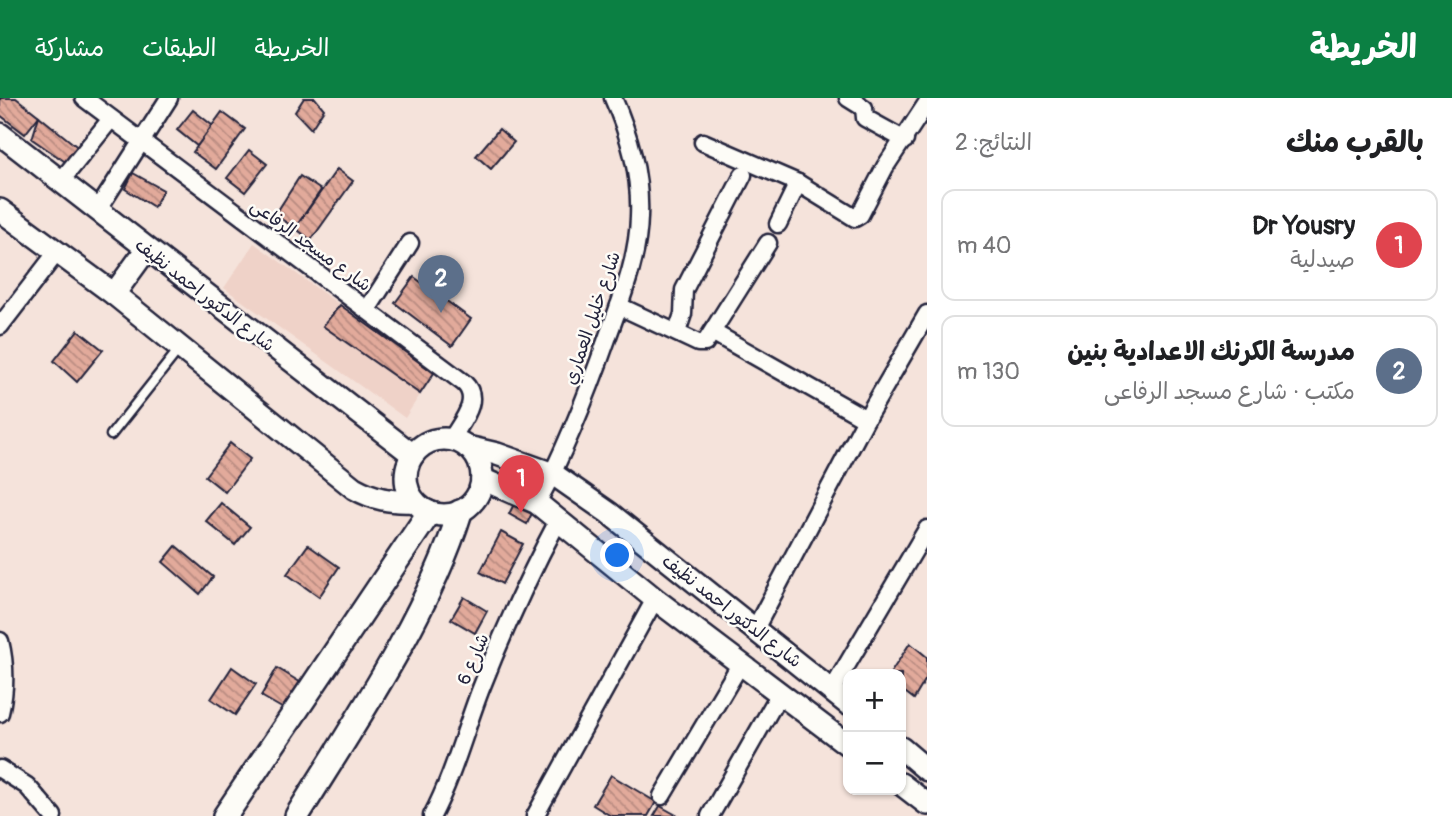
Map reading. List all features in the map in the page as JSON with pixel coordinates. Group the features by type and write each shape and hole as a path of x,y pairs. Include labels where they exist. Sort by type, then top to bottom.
{"main road":[{"path":"225,816 421,507"},
{"path":"297,816 357,719 439,572 460,512"}],"street":[{"name":"شارع مسجد الرفاعى","path":"84,98 470,388 471,403 459,443"},
{"path":"97,211 169,98"},
{"name":"شارع خليل العماري","path":"537,503 553,474 589,388 619,306 636,248 639,187 629,138 613,98"},
{"path":"848,98 864,108 864,118 905,140"},
{"path":"703,142 798,183 855,218 860,215 886,167 927,103"},
{"path":"60,182 111,119"},
{"name":"شارع الدكتور احمد نظيف","path":"0,134 413,455"},
{"path":"677,332 683,314 684,290 743,175"},
{"path":"778,224 798,183"},
{"path":"0,209 114,294 354,488 372,498 421,507 445,516 460,512 476,499 482,479 476,456 459,443 430,441 413,455 405,478 421,507"},
{"path":"367,310 410,243"},
{"path":"619,306 701,343 709,341 768,243"},
{"path":"114,294 146,250"},
{"path":"0,326 57,252"},
{"path":"755,629 866,419 927,314"},
{"path":"714,333 866,419"},
{"name":"شارع الدكتور احمد نظيف","path":"459,443 498,453 553,474 610,513 840,697"},
{"name":"شارع الدكتور احمد نظيف","path":"482,479 537,503 654,599 843,741"},
{"name":"شارع 6","path":"432,816 451,778 472,713 517,604 559,519"},
{"path":"840,697 927,529"},
{"path":"535,816 654,599"},
{"path":"0,641 5,666 0,712"},
{"path":"662,796 741,663"},
{"path":"709,816 780,693"},
{"path":"906,752 926,768 913,794"},
{"path":"0,769 27,786 52,816"}],"lane":[{"path":"111,435 180,348"}],"shaded area":[{"path":"254,243 434,373 405,418 224,288"}],"building":[{"path":"0,98 16,98 39,116 25,134 0,115"},
{"path":"304,98 315,98 324,109 311,129 295,112"},
{"path":"193,110 213,126 197,146 177,130"},
{"path":"222,112 245,129 216,169 193,152"},
{"path":"39,116 80,149 67,163 32,139"},
{"path":"499,129 514,142 491,169 476,156"},
{"path":"249,150 267,164 245,192 227,178"},
{"path":"337,169 353,181 311,240 295,228"},
{"path":"133,173 163,190 154,207 125,189"},
{"path":"300,176 321,190 295,228 275,215"},
{"path":"414,277 471,319 452,346 395,303"},
{"path":"340,305 434,373 420,394 323,326"},
{"path":"78,330 103,350 77,382 54,361"},
{"path":"230,443 250,459 225,492 205,476"},
{"path":"515,502 532,513 527,524 509,514"},
{"path":"221,503 250,527 235,545 206,521"},
{"path":"501,532 523,544 502,584 480,572"},
{"path":"308,545 339,567 319,597 287,574"},
{"path":"176,546 213,577 200,594 163,562"},
{"path":"464,597 487,611 475,633 451,619"},
{"path":"910,643 927,657 927,677 914,699 906,693 906,669 893,669"},
{"path":"232,667 256,684 235,715 211,699"},
{"path":"277,668 303,684 287,711 261,696"},
{"path":"611,775 656,802 648,816 611,816 593,805"},
{"path":"660,806 678,816 654,816"}],"place":[{"name":"مدرسة الكرنك الاعدادية بنين","path":"441,313"},
{"name":"Dr Yousry","path":"521,513"}]}
